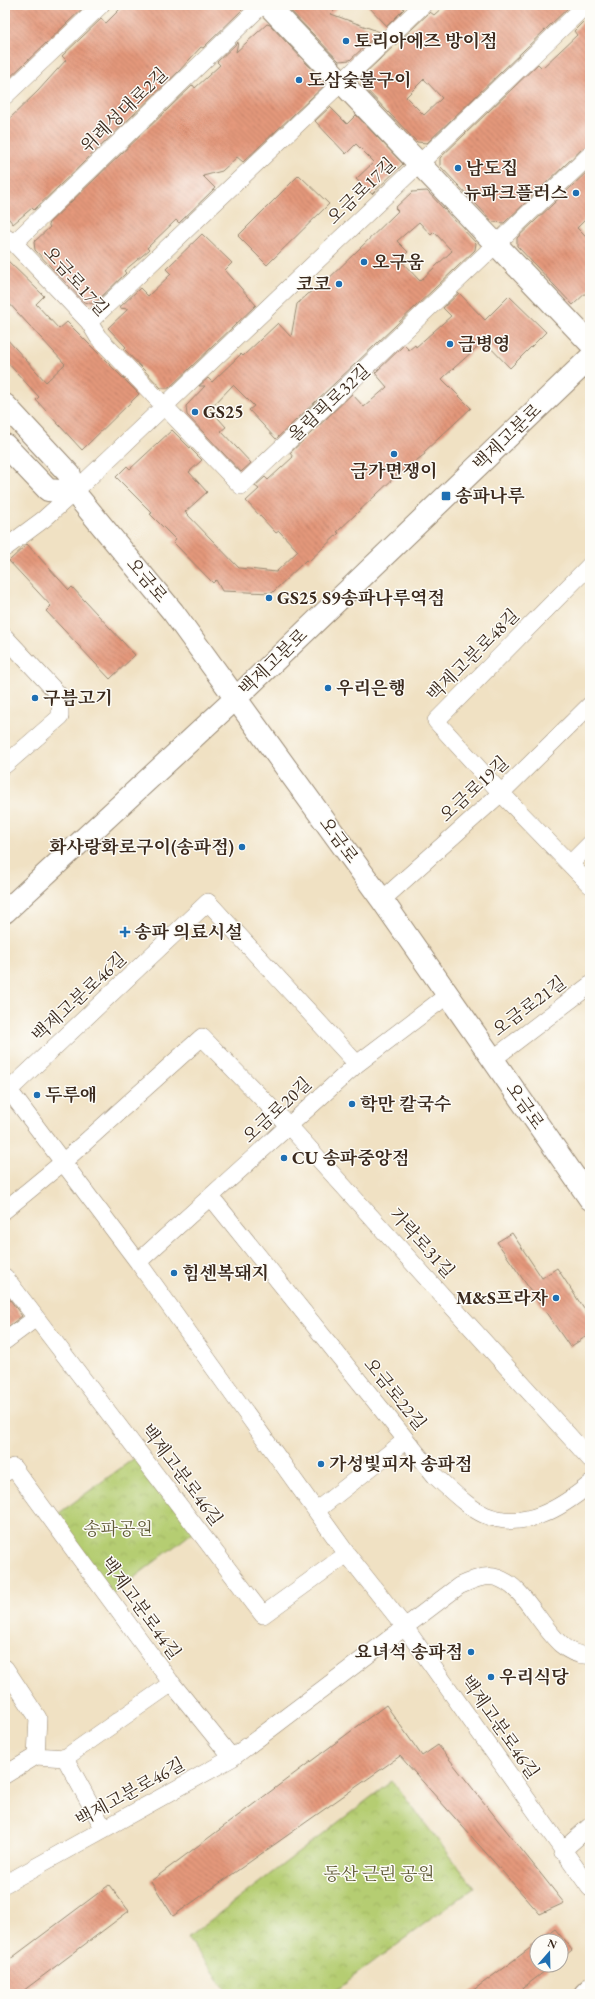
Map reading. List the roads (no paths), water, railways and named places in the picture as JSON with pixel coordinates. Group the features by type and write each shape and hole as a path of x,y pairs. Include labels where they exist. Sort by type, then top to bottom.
{"main road":[{"path":"268,5 590,343"},
{"name":"백제고분로","path":"5,912 235,699 590,358"},
{"name":"오금로","path":"5,405 70,475 74,492 173,612 449,994 590,1199"},
{"path":"5,445 48,490 74,492"},
{"path":"585,1994 590,1989"}],"street":[{"path":"5,96 100,5"},
{"name":"위례성대로2길","path":"9,240 262,5"},
{"path":"89,322 423,5"},
{"name":"오금로17길","path":"5,548 44,519 74,492 586,5"},
{"name":"올림픽로32길","path":"165,406 241,486 590,155"},
{"name":"오금로17길","path":"9,240 89,322 98,337 165,406"},
{"name":"백제고분로48길","path":"502,793 436,721 590,565"},
{"path":"5,765 60,718 60,696 7,643"},
{"name":"오금로19길","path":"382,900 502,793 590,705"},
{"path":"502,793 590,885"},
{"path":"570,864 590,844"},
{"name":"백제고분로46길","path":"357,1064 208,902 6,1090 138,1262 317,1510 347,1554 404,1626 562,1851 590,1888"},
{"name":"오금로21길","path":"493,1059 590,985"},
{"name":"오금로20길","path":"138,1262 357,1064 449,994"},
{"path":"5,1210 62,1163 202,1037 289,1126"},
{"name":"가락로31길","path":"289,1126 590,1459"},
{"name":"오금로22길","path":"211,1197 436,1477 459,1498 484,1515 509,1522 540,1517 590,1484"},
{"name":"백제고분로46길","path":"5,1277 263,1615 347,1554"},
{"path":"5,1341 36,1318"},
{"path":"317,1510 406,1440"},
{"name":"백제고분로44길","path":"5,1473 13,1467 172,1683 232,1758"},
{"name":"백제고분로46길","path":"5,1884 232,1758 404,1626 459,1586 475,1578 493,1577 507,1582 559,1642 568,1650 582,1656 590,1655"},
{"path":"5,1668 38,1718 36,1756"},
{"name":"백제고분로44길","path":"65,1758 172,1683"},
{"path":"5,1775 36,1756 65,1758 104,1829"},
{"path":"562,1851 590,1826"}],"place":[{"name":"토리아에즈 방이점","path":"346,41"},
{"name":"도삼숯불구이","path":"299,80"},
{"name":"남도집","path":"458,168"},
{"name":"뉴파크플러스","path":"576,193"},
{"name":"오구움","path":"364,262"},
{"name":"코코","path":"339,284"},
{"name":"금병영","path":"450,344"},
{"name":"GS25","path":"195,412"},
{"name":"금가면쟁이","path":"394,454"},
{"name":"송파나루","path":"446,496"},
{"name":"GS25 S9송파나루역점","path":"269,598"},
{"name":"우리은행","path":"328,688"},
{"name":"구븜고기","path":"35,698"},
{"name":"화사랑화로구이(송파점)","path":"242,847"},
{"name":"송파 의료시설","path":"125,932"},
{"name":"두루애","path":"37,1095"},
{"name":"학만 칼국수","path":"352,1104"},
{"name":"CU 송파중앙점","path":"284,1158"},
{"name":"힘센복돼지","path":"174,1273"},
{"name":"M&S프라자","path":"556,1298"},
{"name":"가성빛피자 송파점","path":"321,1464"},
{"name":"요녀석 송파점","path":"471,1652"},
{"name":"우리식당","path":"491,1677"}],"park label":[{"name":"송파공원","path":"118,1529"},
{"name":"동산 근린 공원","path":"379,1874"}]}
